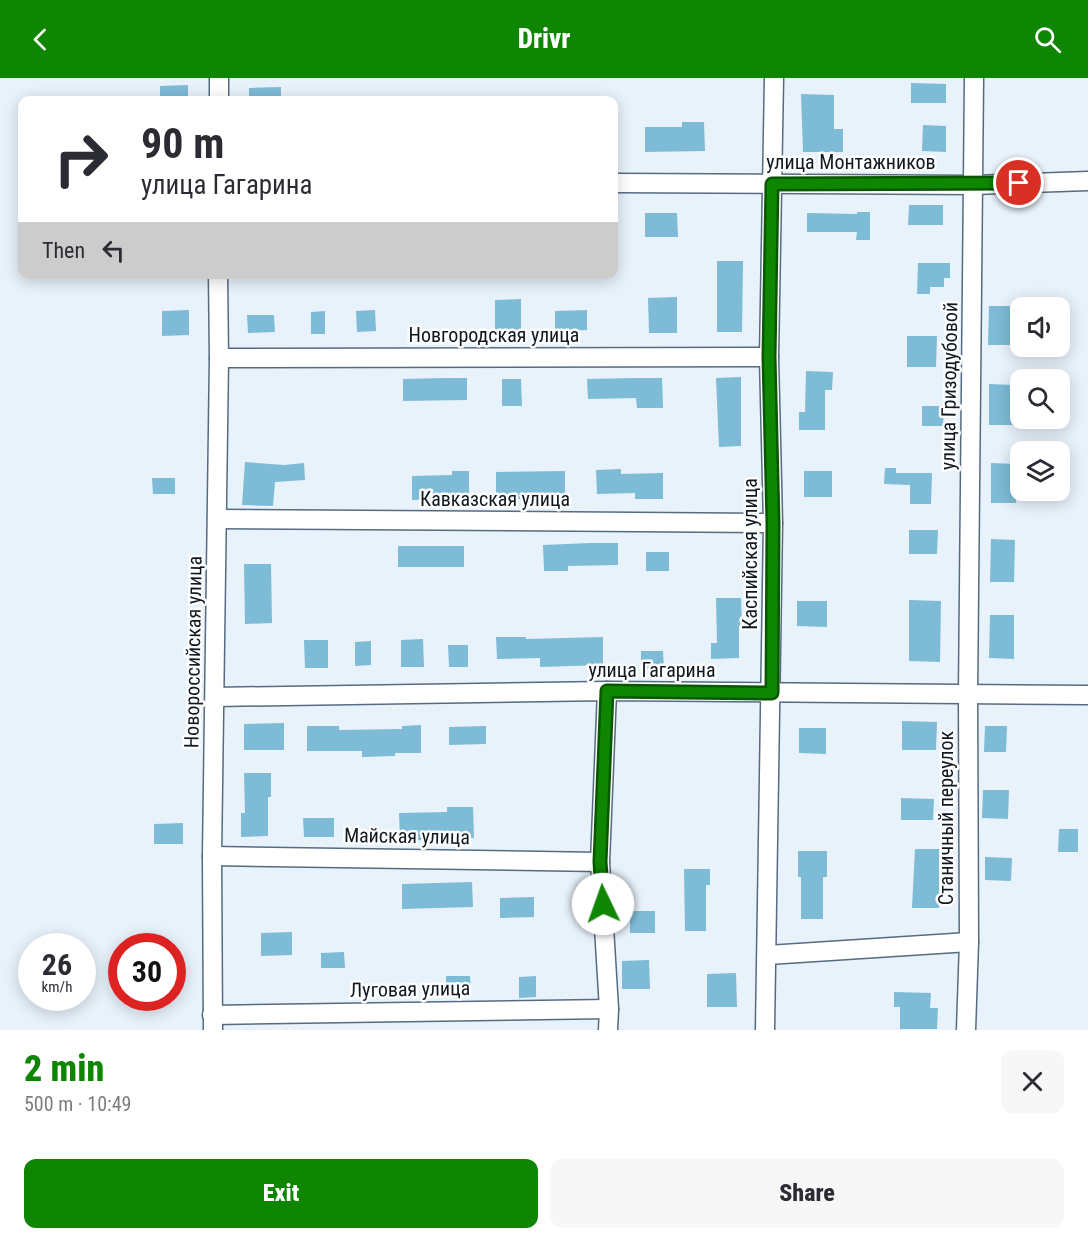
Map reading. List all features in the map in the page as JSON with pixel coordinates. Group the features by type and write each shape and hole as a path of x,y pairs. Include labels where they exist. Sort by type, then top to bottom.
{"street":[{"path":"219,78 219,96"},
{"name":"Каспийская улица","path":"765,1030 772,693 773,523 769,357 774,78"},
{"name":"улица Гризодубовой","path":"968,694 974,78"},
{"name":"улица Монтажников","path":"618,183 973,185 1088,181"},
{"name":"Новороссийская улица","path":"212,1022 218,279"},
{"name":"Новгородская улица","path":"219,358 769,357"},
{"name":"Кавказская улица","path":"217,519 773,523"},
{"path":"607,691 600,862 609,1009 608,1030"},
{"name":"улица Гагарина","path":"215,697 607,691 1088,695"},
{"name":"Станичный переулок","path":"966,1030 969,942 968,694"},
{"name":"Майская улица","path":"212,856 600,862"},
{"path":"768,955 969,942"},
{"name":"Луговая улица","path":"212,1022 609,1009"}],"building":[{"path":"911,83 946,84 946,103 911,103"},
{"path":"188,85 188,96 160,96 160,86"},
{"path":"281,87 281,96 249,96 249,88"},
{"path":"801,94 834,95 834,129 843,129 843,152 803,152"},
{"path":"682,122 704,122 705,151 645,152 645,127 682,127"},
{"path":"923,125 946,126 946,152 922,151"},
{"path":"909,205 943,205 943,225 908,225"},
{"path":"857,212 870,212 870,240 856,240 857,232 807,232 807,213 857,214"},
{"path":"645,213 677,213 678,237 645,237"},
{"path":"717,261 743,261 742,332 717,332"},
{"path":"918,263 950,263 950,278 944,278 944,287 930,287 930,294 917,294"},
{"path":"677,297 677,333 649,333 648,298"},
{"path":"521,299 521,333 495,333 495,300"},
{"path":"989,306 1010,306 1010,345 988,345"},
{"path":"189,310 189,335 162,336 162,311"},
{"path":"375,310 376,331 357,332 356,311"},
{"path":"587,310 587,330 555,331 555,311"},
{"path":"325,311 325,334 311,334 311,312"},
{"path":"247,315 274,315 275,332 248,333"},
{"path":"907,336 937,336 936,367 907,367"},
{"path":"806,371 833,372 832,390 825,390 825,430 799,430 799,412 805,412"},
{"path":"741,377 741,446 719,447 716,378"},
{"path":"467,378 467,400 403,401 403,379"},
{"path":"662,378 663,408 637,408 636,398 588,399 587,379"},
{"path":"502,379 521,379 522,406 502,406"},
{"path":"989,384 1010,385 1010,425 989,425"},
{"path":"922,406 944,406 943,426 922,426"},
{"path":"245,462 284,465 304,463 305,480 275,482 273,506 242,505"},
{"path":"991,463 1010,464 1010,501 1016,501 1016,503 991,503"},
{"path":"885,468 896,468 896,473 932,473 931,504 910,504 910,485 884,484"},
{"path":"621,469 621,474 663,473 663,499 635,499 635,493 597,494 596,470"},
{"path":"452,471 469,471 469,498 412,500 412,476 452,475"},
{"path":"565,471 565,499 496,499 496,472"},
{"path":"804,471 832,471 832,497 804,497"},
{"path":"152,478 175,478 175,494 153,494"},
{"path":"909,530 938,530 937,554 909,554"},
{"path":"991,539 1015,540 1014,582 990,582"},
{"path":"618,543 618,565 568,566 568,571 544,571 543,545"},
{"path":"398,546 464,546 464,567 398,567"},
{"path":"646,552 669,552 669,571 646,571"},
{"path":"244,564 271,564 272,623 245,624"},
{"path":"716,598 741,598 742,626 739,626 739,658 711,659 711,643 717,643"},
{"path":"909,600 941,601 940,662 909,661"},
{"path":"797,601 827,601 827,627 797,626"},
{"path":"990,615 1014,615 1014,659 989,658"},
{"path":"496,637 526,637 526,639 603,637 603,665 540,667 540,658 497,659"},
{"path":"423,639 424,667 401,667 401,640"},
{"path":"304,640 328,640 328,668 305,668"},
{"path":"371,641 371,665 355,666 355,642"},
{"path":"448,645 468,645 468,667 449,667"},
{"path":"641,651 663,651 664,669 641,669"},
{"path":"902,721 937,722 936,750 902,750"},
{"path":"284,723 284,750 244,750 244,724"},
{"path":"421,725 421,753 362,757 362,751 307,751 307,726 339,726 339,730 402,729 402,726"},
{"path":"486,726 486,744 449,745 449,727"},
{"path":"985,726 1007,726 1006,752 984,752"},
{"path":"799,728 826,728 826,754 799,753"},
{"path":"244,773 271,773 271,797 268,797 268,836 241,837 241,813 245,813"},
{"path":"983,790 1009,790 1008,819 982,818"},
{"path":"901,798 934,799 933,820 901,820"},
{"path":"447,807 473,807 474,838 400,841 399,813 447,812"},
{"path":"303,818 334,818 334,837 304,837"},
{"path":"183,823 183,844 154,844 154,824"},
{"path":"1059,829 1078,829 1078,852 1058,852"},
{"path":"915,849 939,849 939,908 912,908"},
{"path":"798,851 827,851 827,877 823,877 823,919 801,919 801,877 798,877"},
{"path":"985,857 1012,858 1011,881 985,880"},
{"path":"684,869 710,869 710,885 706,885 706,931 685,931"},
{"path":"472,882 473,907 402,909 402,884"},
{"path":"534,897 534,917 500,918 500,898"},
{"path":"630,911 655,911 655,933 630,933"},
{"path":"292,932 292,955 261,956 261,933"},
{"path":"344,952 345,968 321,968 321,953"},
{"path":"649,960 650,989 622,989 622,961"},
{"path":"736,973 737,1007 707,1007 707,974"},
{"path":"446,976 470,976 471,997 446,997"},
{"path":"536,976 536,997 519,998 519,977"},
{"path":"894,992 931,993 930,1008 938,1008 937,1029 900,1029 900,1007 894,1007"}],"route":[{"path":"603,904 600,862 607,691 772,693 773,523 769,357 772,184 973,185 1019,183"}]}
